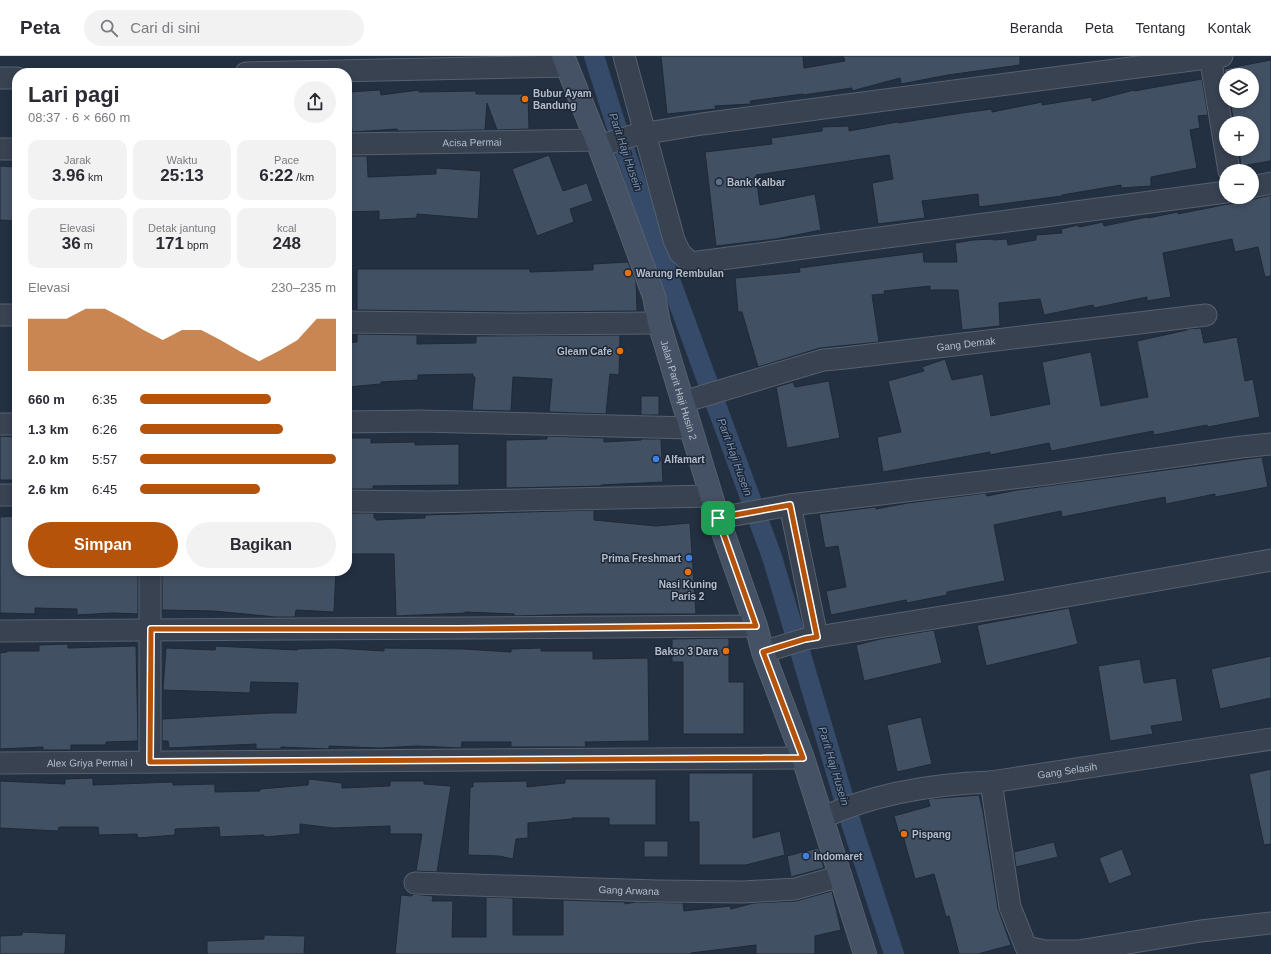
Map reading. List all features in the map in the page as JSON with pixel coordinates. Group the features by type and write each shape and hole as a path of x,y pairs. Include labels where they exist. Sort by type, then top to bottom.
{"street":[{"path":"624,56 640,134 674,240 680,253 691,263 1219,193"},
{"path":"1214,57 1228,164"},
{"name":"Acisa Permai","path":"352,144 601,143 640,134 702,124 1214,57"},
{"path":"352,69 565,61"},
{"name":"Jalan Parit Haji Husin 2","path":"565,61 601,143 654,296 659,323 690,400 690,428 711,496 727,516 756,626 772,649 803,758 830,814 841,876 865,954"},
{"path":"0,78 12,78"},
{"path":"0,149 12,149"},
{"path":"1259,186 1271,183"},
{"path":"0,315 12,315"},
{"name":"Gang Demak","path":"690,400 823,360 1206,315"},
{"path":"352,322 518,324 659,323"},
{"path":"352,422 421,421 690,428"},
{"path":"0,424 12,424"},
{"path":"727,516 790,505 1040,475 1271,444"},
{"path":"0,495 12,495"},
{"path":"352,501 429,502 711,496"},
{"path":"790,505 811,638"},
{"path":"772,649 811,638 1015,605 1271,560"},
{"path":"150,576 150,762"},
{"path":"0,631 756,626"},
{"name":"Gang Selasih","path":"830,814 864,801 905,791 962,783 991,782 1271,740"},
{"name":"Alex Griya Permai I","path":"0,763 803,758"},
{"path":"991,782 1010,908 1026,946 1045,951 1078,951 1202,931 1271,923"},
{"name":"Gang Arwana","path":"415,883 657,891 742,892 795,889 841,876"}],"building":[{"path":"661,56 803,56 804,68 845,61 843,56 1020,56 1020,65 948,75 901,84 900,78 852,91 852,88 803,94 750,101 751,104 715,106 716,109 667,114"},
{"path":"1271,60 1271,161 1253,164 1241,164 1240,156 1259,156 1259,116 1233,116 1231,108 1259,108 1259,68 1229,68"},
{"path":"1202,79 1208,115 1198,116 1200,128 1190,130 1197,168 1151,177 1151,186 1121,188 1121,185 1062,196 979,207 978,194 922,201 925,218 878,224 872,183 893,179 889,155 756,175 760,205 815,194 821,230 776,239 716,246 705,152 772,144 771,138 822,131 822,127 849,126 849,131 897,122 992,109 992,112 1042,102 1042,105 1092,97 1092,101 1134,90"},
{"path":"380,90 381,95 419,90 419,92 476,91 476,94 528,94 529,129 497,130 487,103 485,130 398,131 397,129 352,132 352,92"},
{"path":"549,155 563,191 587,183 593,201 570,209 574,222 537,236 512,169"},
{"path":"352,156 367,156 368,177 436,174 436,168 481,171 478,219 417,214 417,218 379,220 379,211 352,212"},
{"path":"0,166 12,167 12,221 0,220"},
{"path":"1271,195 1271,276 1265,277 1258,247 1235,252 1232,239 1163,253 1171,297 1147,301 1147,297 1094,308 1093,305 1044,315 1040,299 999,303 1000,326 962,330 958,290 930,290 930,286 884,291 885,294 872,295 879,342 820,348 758,367 742,312 738,312 735,278 800,272 799,268 923,252 924,262 957,262 955,243 973,240 1007,239 1008,245 1036,240 1036,235 1062,233 1061,229 1078,225 1079,227 1103,222 1104,226 1147,217 1178,212 1178,214 1228,204 1259,204 1259,198"},
{"path":"628,262 636,282 637,311 518,312 357,310 357,269 530,269 530,272 593,270 593,264"},
{"path":"1201,328 1204,343 1237,337 1245,381 1253,379 1260,417 1154,435 1153,431 1051,451 1049,443 990,455 990,452 883,472 877,437 901,432 888,381 924,371 922,367 945,359 952,380 983,374 991,416 1050,404 1042,362 1091,352 1101,406 1148,397 1137,341 1187,329"},
{"path":"357,334 417,335 417,344 476,343 476,336 620,335 619,375 610,374 606,414 549,412 552,379 513,377 511,411 472,410 475,377 473,377 473,374 418,375 418,380 381,382 381,384 352,387 352,342 357,342"},
{"path":"829,381 840,438 787,448 776,387 793,382 795,387"},
{"path":"641,396 659,396 659,415 641,415"},
{"path":"0,436 12,437 12,480 0,480"},
{"path":"547,436 604,438 604,442 661,439 663,482 601,486 506,488 506,440 547,439"},
{"path":"352,438 371,438 371,443 415,442 415,445 459,444 459,485 373,486 373,489 352,489"},
{"path":"1262,457 1268,487 1215,497 1215,494 1166,504 1165,497 1062,517 1061,511 994,525 1005,581 947,592 947,595 907,603 906,600 831,615 826,591 846,587 838,546 825,548 819,514 876,507 876,509 908,503 986,493 987,496 1017,490"},
{"path":"594,510 594,520 656,526 690,523 696,614 583,614 514,616 514,614 465,612 396,616 394,554 352,554 352,513 374,513 374,518 376,518 376,520 425,518 425,515"},
{"path":"12,516 12,576 138,576 138,614 114,613 77,615 77,609 35,608 35,614 0,613 0,517"},
{"path":"162,576 336,576 334,612 296,610 295,617 275,617 214,611 162,610"},
{"path":"1069,608 1078,644 986,666 977,625"},
{"path":"934,630 942,663 864,681 856,645 880,639"},
{"path":"729,638 729,682 744,682 744,734 683,734 683,662 672,662 672,639"},
{"path":"68,644 68,648 136,646 138,741 106,742 106,745 71,745 71,750 43,750 43,747 0,749 0,653 7,651 39,651 39,645"},
{"path":"216,646 297,650 334,648 384,651 384,648 464,649 511,652 511,649 541,648 541,651 593,651 593,659 648,658 649,741 585,742 586,747 511,747 511,742 462,742 461,748 418,746 379,748 329,746 329,749 281,747 281,749 256,749 256,744 169,748 168,741 162,741 162,719 296,713 298,683 251,682 250,693 163,690 166,648 215,650"},
{"path":"1271,656 1271,698 1220,709 1211,669"},
{"path":"1140,659 1144,683 1176,678 1183,721 1151,726 1153,734 1110,741 1098,666"},
{"path":"921,717 932,764 897,772 887,725"},
{"path":"1271,769 1271,844 1264,845 1249,774"},
{"path":"689,773 753,773 753,838 780,831 785,855 746,865 699,865 699,822 689,822"},
{"path":"93,778 93,785 173,782 173,785 215,784 215,792 260,791 260,789 308,785 309,779 342,783 342,788 390,786 390,781 424,781 424,784 451,786 437,872 416,871 422,834 390,834 390,826 333,828 300,824 300,834 264,837 264,835 220,837 219,827 175,829 175,835 138,838 137,834 99,835 98,827 59,827 58,831 0,828 0,781 65,784 65,779"},
{"path":"565,779 656,779 656,825 609,825 609,818 572,818 528,823 528,838 516,839 513,859 499,856 468,855 470,787 473,787 473,782 527,781 527,787 565,783"},
{"path":"979,795 998,909 1011,945 978,954 959,954 949,916 946,917 934,874 915,879 903,836 900,837 894,816 930,806 928,799"},
{"path":"644,841 668,841 668,857 644,857"},
{"path":"1054,842 1058,857 1016,867 1014,852"},
{"path":"818,848 824,868 791,877 787,856"},
{"path":"1122,849 1132,875 1109,884 1099,858"},
{"path":"832,891 841,930 815,936 815,954 756,954 756,945 691,954 395,954 401,895 412,896 412,894 433,896 432,901 453,901 452,937 486,937 486,897 513,898 513,935 563,935 563,900 625,902 625,904 636,902 683,903 684,911 730,906 731,909 754,903 796,901"},
{"path":"22,932 66,934 65,954 0,954 0,936 22,935"},
{"path":"264,935 305,936 304,954 207,954 207,941 264,939"}],"waterway":[{"name":"Parit Haji Husein","path":"594,56 658,247 772,557 852,826 894,954"}],"place":[{"name":"Bubur Ayam Bandung","path":"525,99"},
{"name":"Bank Kalbar","path":"719,182"},
{"name":"Warung Rembulan","path":"628,273"},
{"name":"Gleam Cafe","path":"620,351"},
{"name":"Alfamart","path":"656,459"},
{"name":"Prima Freshmart","path":"689,558"},
{"name":"Nasi Kuning Paris 2","path":"688,572"},
{"name":"Bakso 3 Dara","path":"726,651"},
{"name":"Pispang","path":"904,834"},
{"name":"Indomaret","path":"806,856"}],"route":[{"path":"790,505 817,637 805,639 763,652 803,758 150,762 151,629 458,629 756,626 718,518 790,505"}]}
